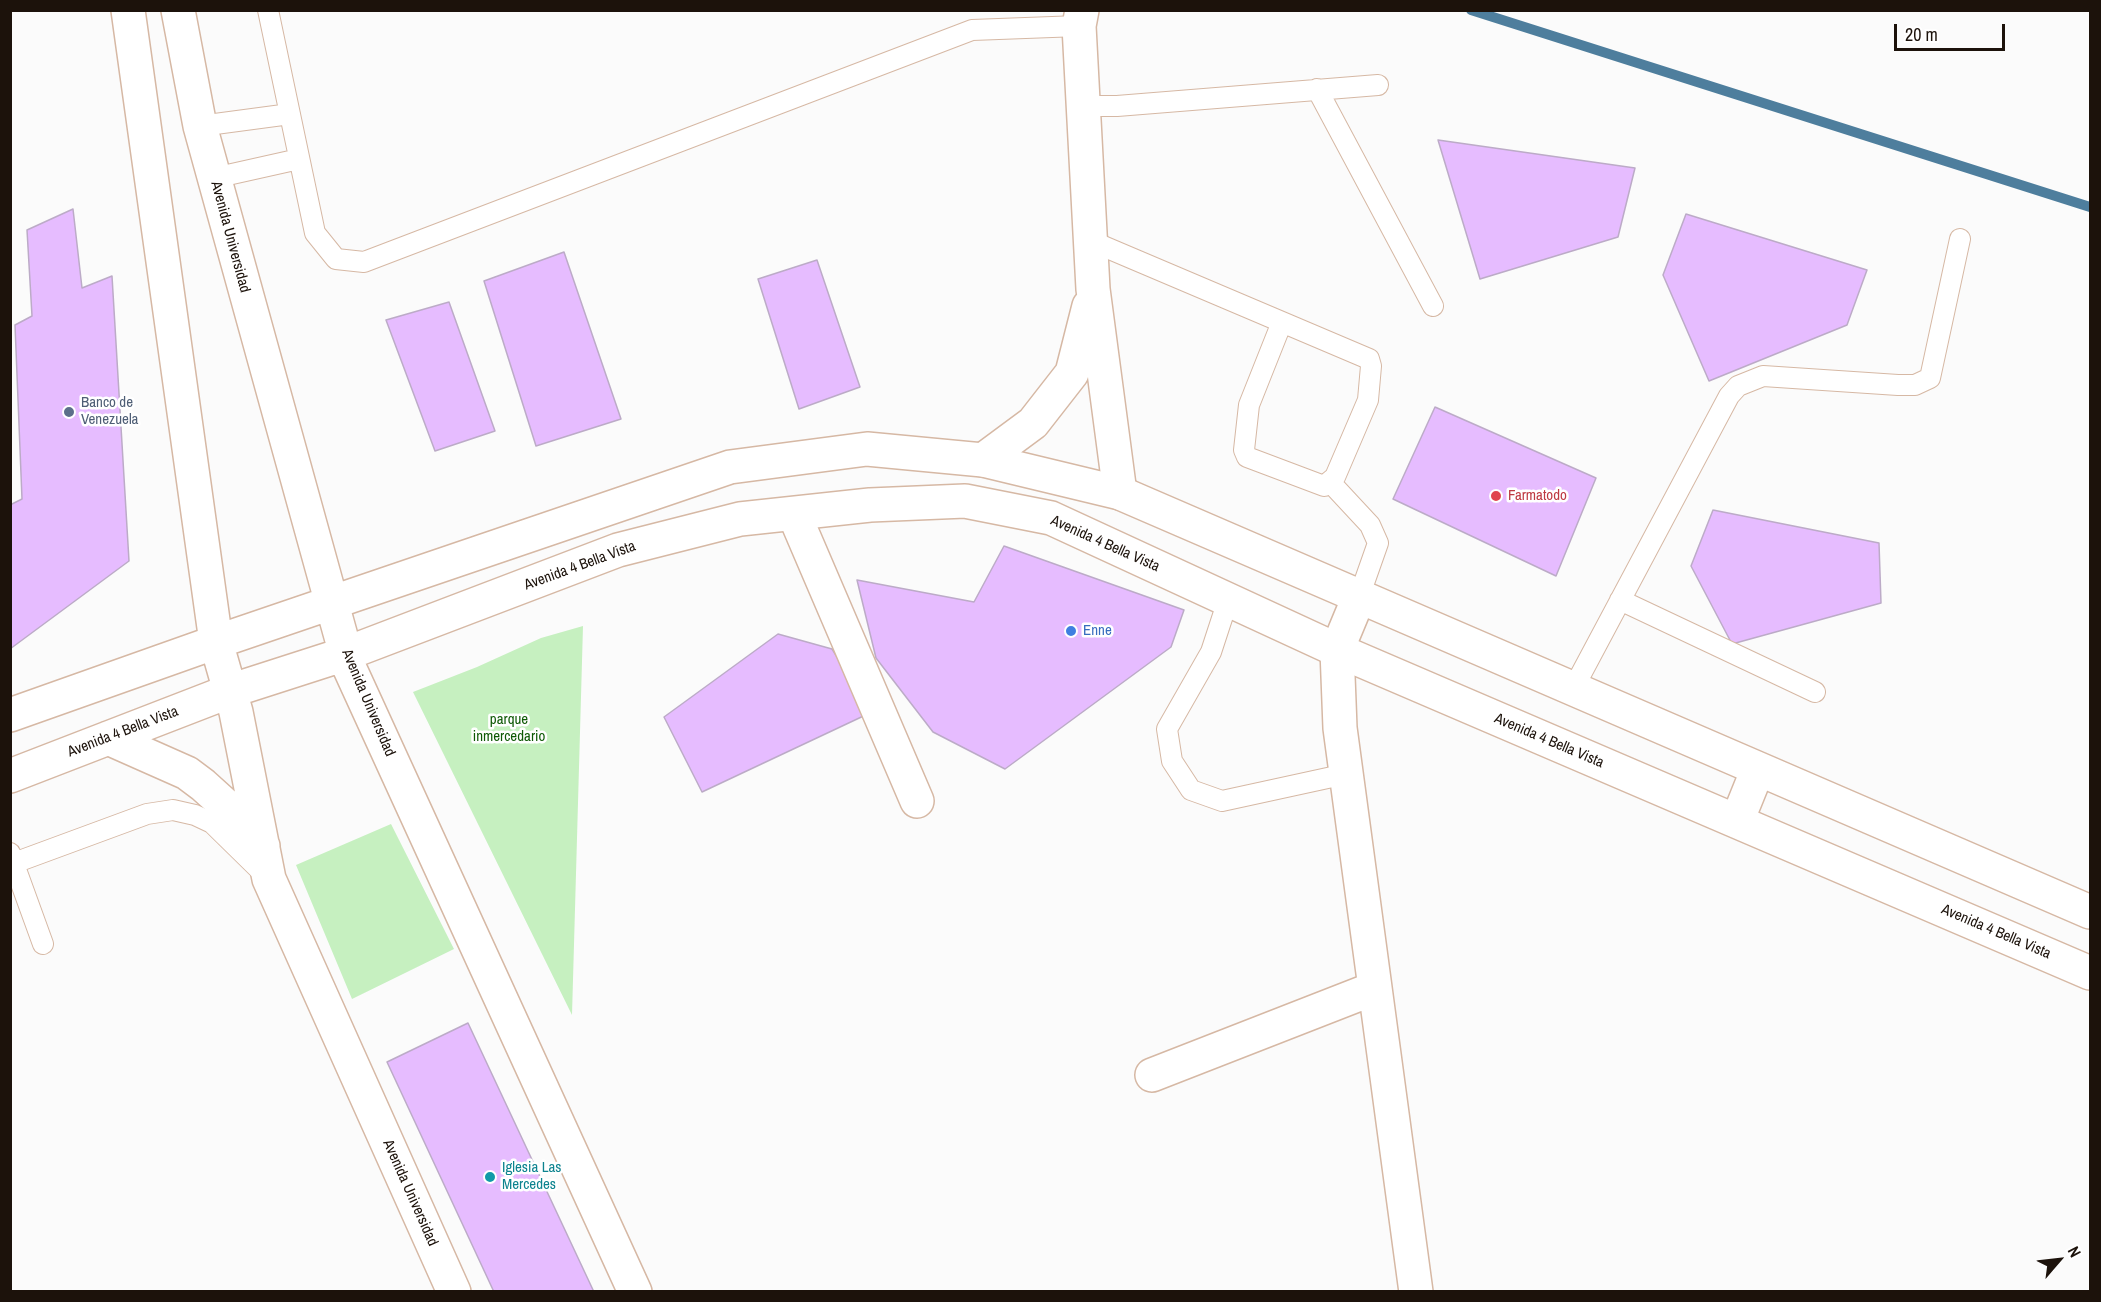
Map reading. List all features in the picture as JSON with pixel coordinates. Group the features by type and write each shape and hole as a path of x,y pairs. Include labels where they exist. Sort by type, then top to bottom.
{"street":[{"name":"Avenida Universidad","path":"128,10 216,642 236,712 269,879 454,1292"},
{"name":"Avenida Universidad","path":"178,10 200,126 345,654 635,1292"},
{"path":"1081,18 1093,289 1120,493"},
{"path":"983,460 1033,423 1072,373 1093,289"},
{"path":"10,715 216,642 730,467 867,449 983,460 1120,493 2091,912"},
{"name":"Avenida 4 Bella Vista","path":"10,776 230,691 345,654 618,550 740,519 870,505 965,501 1051,519 1337,650 2091,973"},
{"path":"794,514 917,801"},
{"path":"1359,597 1337,650 1340,728 1416,1292"},
{"path":"108,738 187,773 224,804 263,846"},
{"path":"1737,821 1758,769"},
{"path":"1152,1075 1375,988"}],"lane":[{"path":"268,10 315,233 336,259 364,262 972,30 1081,18"},
{"path":"1084,106 1117,106 1378,85"},
{"path":"1317,89 1433,306"},
{"path":"200,126 290,114"},
{"path":"214,178 299,159"},
{"path":"1573,689 1729,396 1738,386 1763,376 1898,385 1915,385 1930,378 1960,239"},
{"path":"1090,241 1282,322 1369,359 1371,366 1368,400 1335,477 1324,486 1247,457 1244,450 1249,405 1282,322"},
{"path":"1330,482 1370,525 1378,543 1359,597"},
{"path":"1228,600 1211,652 1167,729 1172,761 1191,790 1222,801 1346,774"},
{"path":"1620,600 1815,692"},
{"path":"43,944 12,858 147,814 173,810 195,815 212,823 269,879"}],"green space":[{"name":"parque inmercedario","path":"583,626 572,1015 413,692 477,667 541,638"},
{"path":"391,824 454,949 352,999 296,865"}],"building":[{"path":"1438,140 1635,168 1618,237 1480,279"},
{"name":"Banco de Venezuela","path":"73,209 82,288 112,276 129,561 10,649 10,505 22,499 15,325 32,316 27,230"},
{"path":"1686,214 1867,270 1847,325 1709,381 1663,275"},
{"path":"564,252 621,419 536,446 484,281"},
{"path":"817,260 860,387 799,409 758,279"},
{"path":"449,302 495,431 435,451 386,320"},
{"path":"1435,407 1596,478 1556,576 1393,499"},
{"path":"1713,510 1879,543 1881,603 1732,644 1691,566"},
{"path":"1004,546 1184,610 1171,647 1005,769 933,732 876,658 857,580 974,602"},
{"path":"778,634 832,649 872,712 702,792 664,717"},
{"name":"Iglesia Las Mercedes","path":"468,1023 594,1292 494,1292 387,1062"}],"waterway":[{"path":"1471,10 2090,207"}],"place":[{"name":"Banco de Venezuela","path":"69,412"},
{"name":"Farmatodo","path":"1496,496"},
{"name":"Enne","path":"1071,631"},
{"name":"Iglesia Las Mercedes","path":"490,1177"}]}
